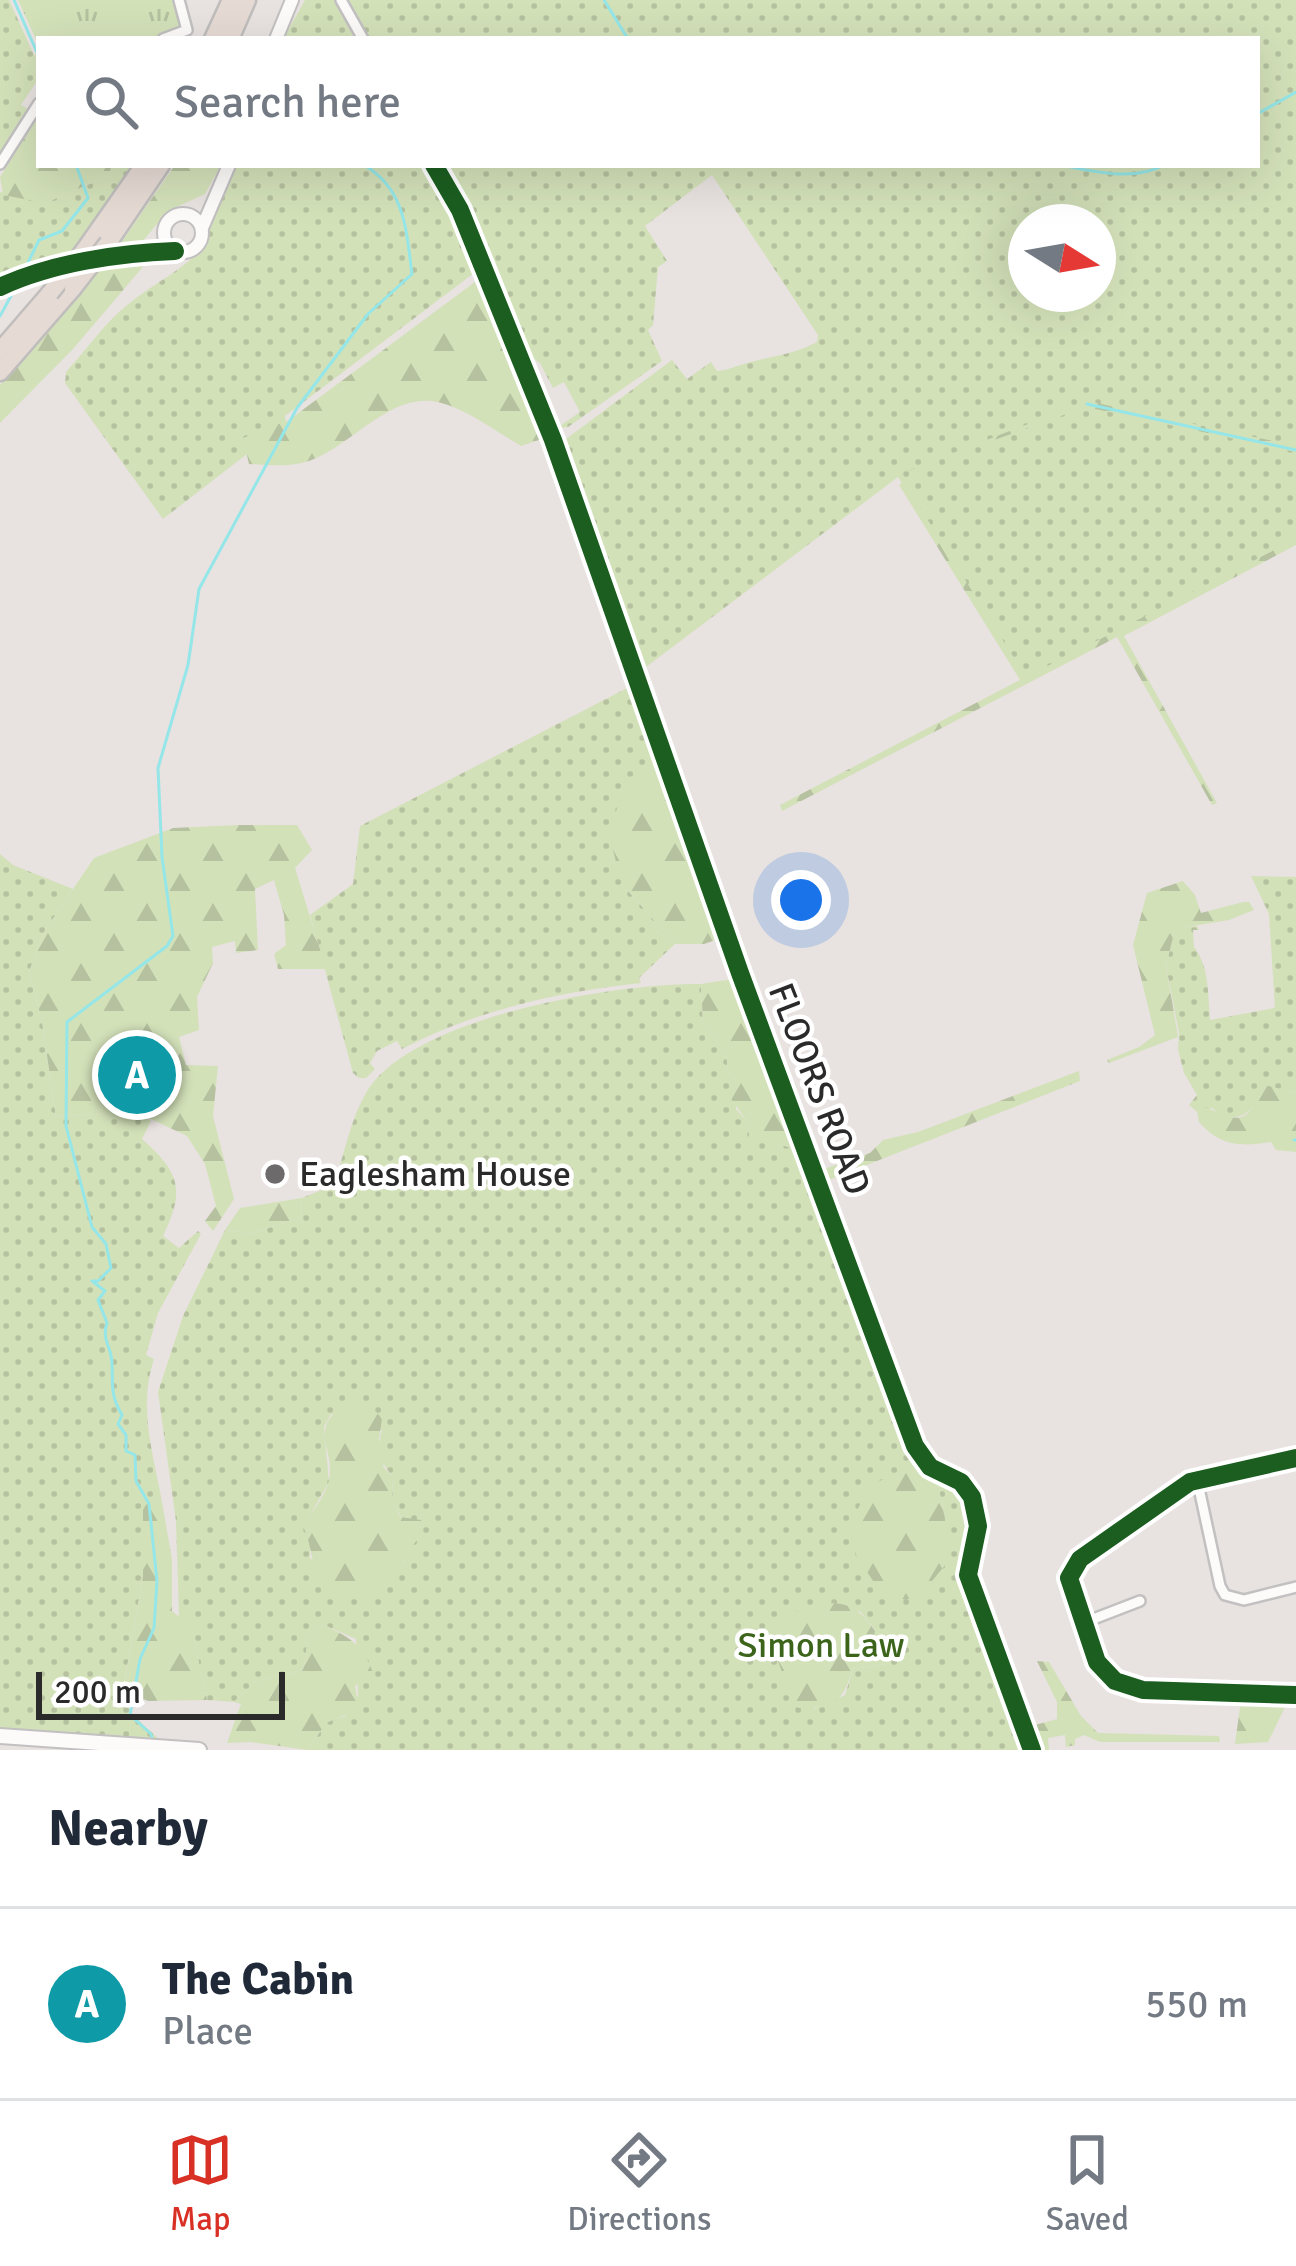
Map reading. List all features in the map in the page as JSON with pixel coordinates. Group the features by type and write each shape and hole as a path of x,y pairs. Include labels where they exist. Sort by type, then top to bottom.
{"highway":[{"path":"214,36 231,0"},
{"path":"231,36 248,0"},
{"path":"0,351 83,252 142,168"},
{"path":"0,372 73,288 159,168"}],"main road":[{"path":"0,1736 104,1747 199,1750"}],"street":[{"path":"171,36 188,30 179,0"},
{"path":"341,0 361,36"},
{"path":"277,36 293,2"},
{"path":"0,164 36,108"},
{"path":"0,287 32,275 136,253 196,248 228,168"},
{"name":"FLOORS ROAD","path":"436,168 460,210 553,440 740,973 915,1447 930,1467 961,1482 972,1497 978,1526 968,1574 1032,1750"},
{"path":"136,253 154,242 173,216 216,195"},
{"path":"184,214 195,218 202,229"},
{"path":"166,224 165,241 176,251"},
{"path":"1296,1458 1197,1479 1181,1487 1074,1565 1069,1586 1102,1669 1134,1689 1296,1695"},
{"path":"1197,1479 1225,1595 1244,1600 1296,1587"},
{"path":"1083,1623 1140,1601"}],"green space":[{"path":"0,0 9,0 36,54 36,82 21,105 28,109 0,155"},
{"path":"18,0 175,0 182,26 158,36 36,39"},
{"path":"305,0 338,0 358,36 285,36"},
{"path":"348,0 1296,0 1296,540 1024,681 898,477 642,670 562,442 672,360 687,379 711,362 717,371 725,370 798,350 817,342 818,335 712,175 645,226 667,261 658,267 653,325 648,330 662,361 568,427 557,428 580,412 564,382 553,388 540,363 526,353 462,200 444,168 1260,168 1260,36 368,36"},
{"path":"36,118 36,168 111,168 108,176 45,203 3,195 0,177"},
{"path":"111,168 134,168 63,264 32,269 0,283 0,192 45,203 108,176"},
{"path":"173,168 219,168 205,194 168,211 142,242 120,244"},
{"path":"234,168 431,168 478,270 285,416 286,422 244,438 247,454 163,519 65,383 66,372 118,313 203,247"},
{"path":"147,262 73,349 0,423 0,385 102,267"},
{"path":"483,276 548,437 521,446 460,410 421,401 390,411 314,459 290,465 249,464 243,438 289,420"},
{"path":"1087,401 1296,446 1296,452 1086,407 902,473"},
{"path":"904,482 1026,677 1296,539 1296,545 1124,636 1217,803 1212,805 1117,637 782,811 780,805 1020,680 899,485"},
{"path":"635,684 665,767 622,884 675,944 639,978 641,983 518,1005 459,1023 402,1049 397,1041 377,1051 370,1063 375,1069 359,1078 353,1073 310,915 353,884 360,826"},
{"path":"665,767 724,937 704,944 675,944 622,884 609,835 626,778"},
{"path":"297,825 312,850 295,868 326,969 278,969 274,954 286,945 274,880 255,889 258,950 236,953 235,941 212,947 213,963 197,997 199,1030 179,1037 186,1065 218,1066 213,1116 234,1199 213,1231 205,1221 216,1206 205,1164 187,1136 134,1111 56,1117 42,1021 29,972 44,932 94,858 173,828"},
{"path":"0,854 13,865 73,889 44,932 29,972 42,1021 56,1117 134,1111 151,1121 142,1139 164,1161 175,1182 175,1206 163,1236 179,1248 198,1231 201,1234 158,1313 146,1355 154,1359 147,1412 162,1502 143,1506 143,1576 123,1690 131,1694 129,1712 158,1738 0,1731"},
{"path":"1251,876 1296,877 1296,1093 1262,1085 1250,1110 1223,1118 1212,1108 1197,1112 1189,1105 1197,1095 1184,1073 1178,1049 1166,966 1175,928 1197,926 1194,947 1205,971 1210,1020 1275,1008 1269,914"},
{"path":"1183,881 1201,913 1243,902 1254,910 1229,920 1175,929 1166,966 1178,1037 1109,1063 1107,1060 1155,1035 1133,945 1147,893"},
{"path":"739,978 781,1072 796,1084 802,1117 789,1116 799,1149 750,1139 746,1120 729,1096 736,1081 728,1070 726,1053 703,1023 701,984"},
{"path":"701,984 703,1023 726,1053 728,1070 736,1081 736,1109 746,1120 750,1138 799,1149 920,1471 945,1519 936,1474 961,1488 974,1514 963,1578 1024,1740 1018,1750 308,1750 326,1722 345,1716 358,1696 356,1639 324,1625 308,1640 303,1670 256,1681 234,1702 207,1700 191,1627 179,1618 176,1521 158,1392 183,1316 225,1230 251,1233 301,1218 302,1198 329,1187 336,1178 355,1117 372,1084 398,1060 434,1039 525,1008 665,985","holes":["331,1414 382,1430 380,1449 393,1476 392,1500 414,1542 404,1562 355,1591 310,1558 304,1526 329,1482 324,1427","860,1611 875,1630 872,1641 889,1647 887,1664 853,1669 845,1695 815,1708 774,1650 781,1638"]},
{"path":"1079,1071 1080,1081 826,1181 821,1170 870,1153 883,1140 918,1132"},
{"path":"1261,1084 1296,1093 1296,1152 1276,1150 1271,1142 1231,1143 1199,1122 1197,1112 1206,1107 1242,1117 1252,1107"},
{"path":"302,1198 301,1218 251,1233 225,1230 240,1208"},
{"path":"344,1406 370,1406 382,1418 379,1440 387,1452 383,1467 393,1476 392,1499 400,1517 421,1520 423,1536 383,1584 367,1595 355,1591 349,1598 323,1590 303,1526 328,1484 327,1423"},
{"path":"919,1464 936,1474 945,1519 946,1564 923,1592 906,1600 881,1593 856,1555 854,1516 870,1486 909,1466 919,1471"},
{"path":"162,1502 172,1559 172,1611 191,1626 207,1700 148,1701 123,1691 143,1576 143,1505"},
{"name":"Simon Law","path":"834,1603 853,1608 867,1620 875,1631 873,1641 890,1647 887,1664 853,1669 836,1700 799,1708 774,1649 781,1638 777,1626 782,1615"},
{"path":"324,1625 356,1644 370,1666 374,1676 355,1686 359,1709 326,1723 308,1750 227,1743 241,1704 234,1702 256,1681 303,1670 308,1640"},
{"path":"1037,1661 1049,1662 1081,1716 1098,1733 1219,1736 1220,1742 1100,1742 1084,1735 1066,1747 1065,1735 1048,1738 1049,1750 1037,1750 1028,1727 1057,1719 1057,1702"},
{"path":"1241,1700 1287,1703 1268,1742 1235,1744"}],"waterway":[{"path":"14,0 36,50"},
{"path":"604,0 626,36"},
{"path":"1260,112 1296,92"},
{"path":"21,277 39,240 62,231 88,198 77,168"},
{"path":"153,1742 151,1734 130,1715 140,1659 154,1628 157,1581 149,1504 136,1481 135,1455 126,1451 126,1435 118,1424 122,1415 113,1390 107,1323 98,1300 105,1291 92,1281 111,1268 106,1244 92,1227 66,1126 67,1022 167,946 173,936 162,857 158,768 188,665 199,589 297,408 368,314 412,274 402,212 388,186 368,168"},
{"path":"1077,168 1126,174 1157,168"},
{"path":"0,316 17,285"},
{"path":"1087,404 1296,450"}],"cycle path":[{"path":"436,168 460,210 553,440 740,973 915,1446 930,1467 961,1482 972,1497 978,1526 968,1575 1032,1750"},
{"path":"0,287 86,261 175,251"},
{"path":"1296,1458 1190,1482 1080,1559 1069,1578 1097,1662 1115,1681 1143,1690 1296,1695"}],"place":[{"name":"The Cabin","path":"137,1075"},
{"name":"Eaglesham House","path":"275,1174"}]}
